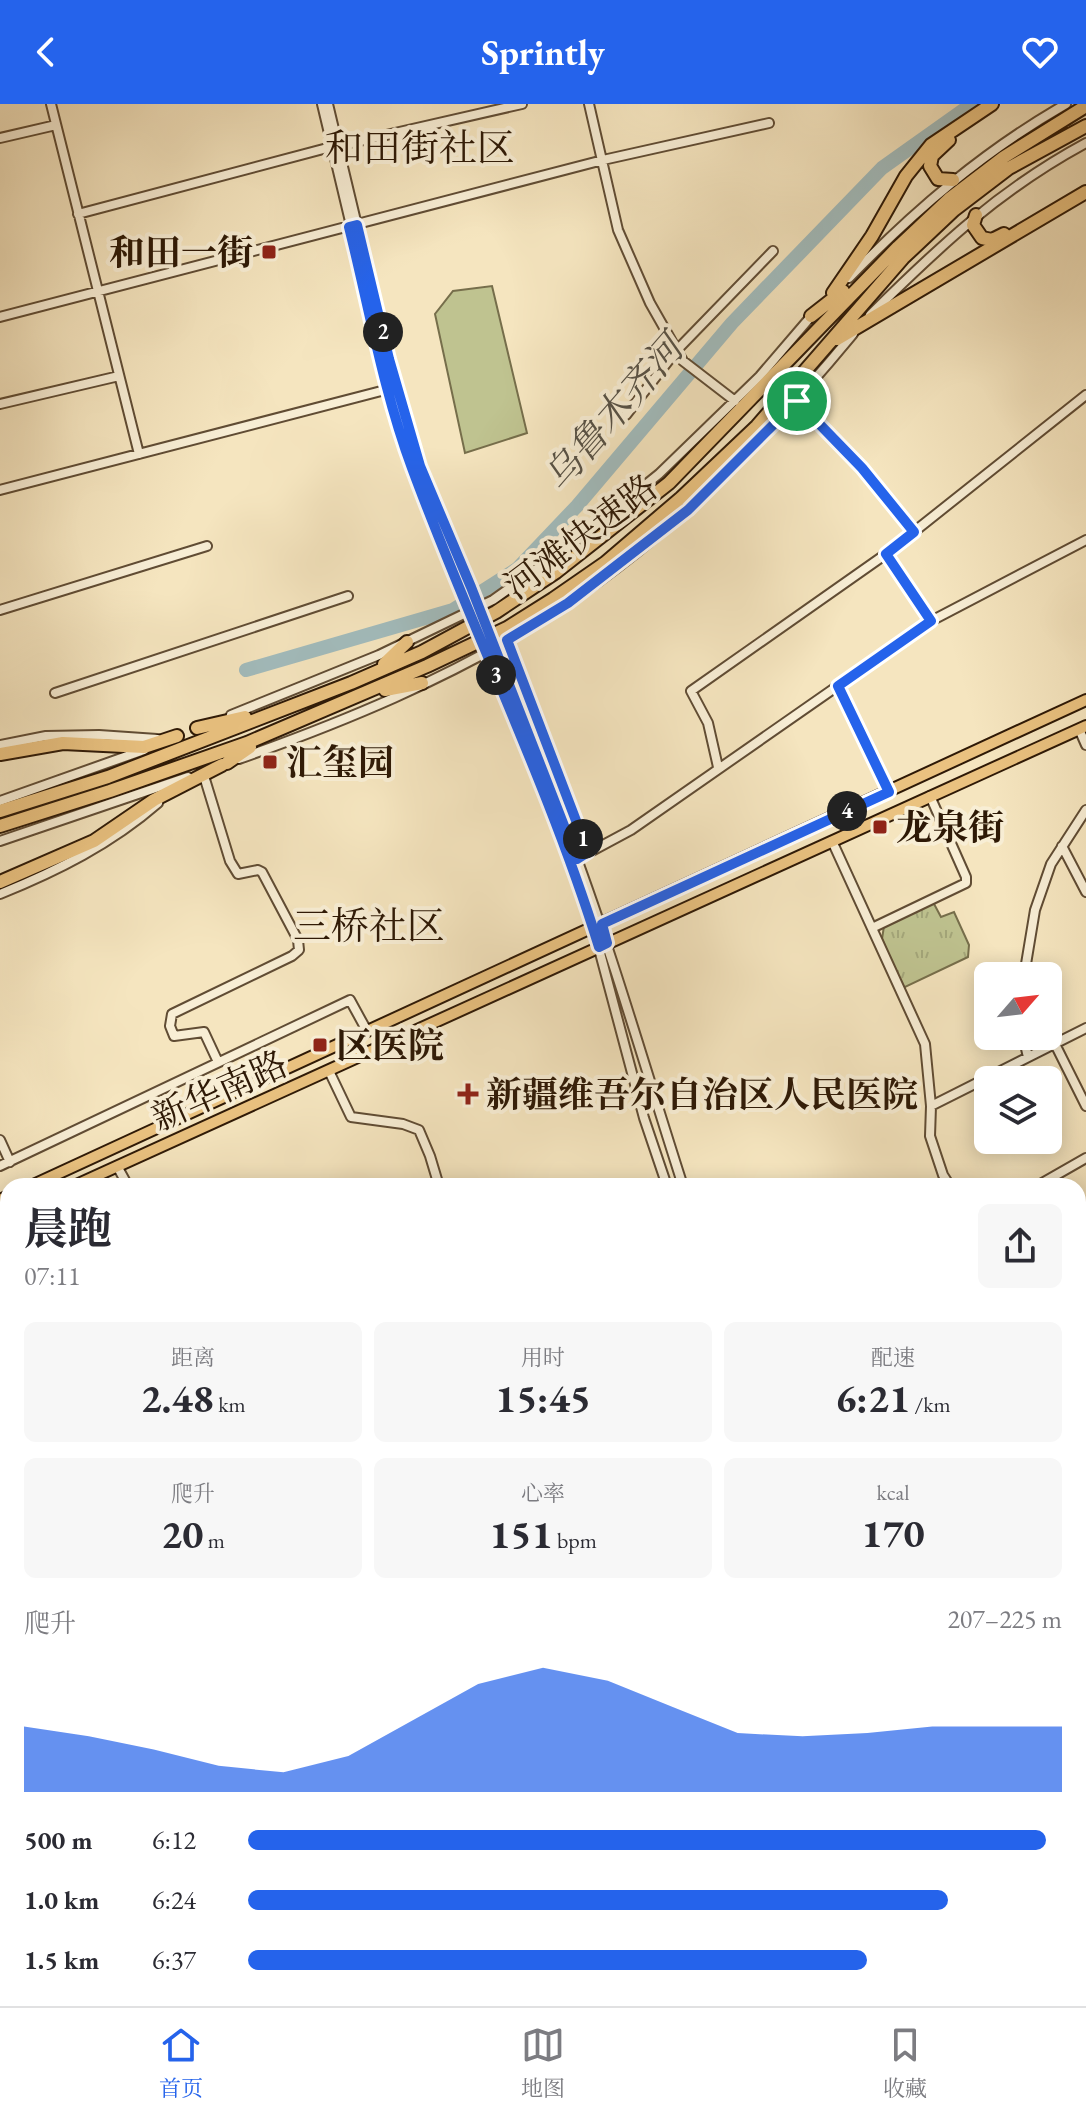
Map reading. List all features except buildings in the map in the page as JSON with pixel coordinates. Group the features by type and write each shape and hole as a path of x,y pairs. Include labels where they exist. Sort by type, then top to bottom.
{"highway":[{"path":"833,293 872,236 906,176 931,145 992,104"},
{"path":"953,180 943,181 934,176 930,166 932,156 949,139 1003,104"},
{"name":"河滩快速路","path":"0,811 108,777 371,674 422,652 496,612 556,572 669,483 890,255 959,191 1004,157 1086,106"},
{"name":"河滩快速路","path":"0,826 110,791 266,735 366,694 507,628 605,563 681,498 757,426 903,258 954,210 1009,168 1086,126"},
{"path":"976,215 973,225 977,234 992,240 1086,185"},
{"path":"824,347 1086,192"},
{"path":"811,316 890,255"},
{"path":"371,674 407,642"},
{"path":"366,694 422,683"},
{"path":"197,728 283,708"},
{"path":"0,882 94,841 174,789 224,764 266,735"},
{"path":"0,754 63,743 144,747 174,738"}],"main road":[{"path":"48,1178 1086,700"},
{"name":"新华南路","path":"91,1178 1082,728"}],"street":[{"path":"51,104 139,454"},
{"path":"322,104 389,389 416,478 563,833 577,859 680,1178"},
{"path":"328,104 334,146"},
{"path":"78,214 334,146 522,104"},
{"path":"589,104 618,230 650,303 683,361 735,401"},
{"path":"0,801 174,738 338,672 493,600 576,541 659,474 760,376 811,316 894,232 953,180 991,151 1066,104"},
{"path":"0,317 603,160 769,123"},
{"path":"0,138 56,125"},
{"path":"0,841 224,764 383,702 507,640 568,603 688,510 797,401 858,327 976,215 1047,164 1086,143"},
{"path":"353,226 420,466 471,587 597,926"},
{"path":"626,415 676,351 773,251"},
{"path":"0,404 119,376"},
{"path":"0,490 389,389"},
{"path":"718,767 708,723 691,691 886,554 1086,395"},
{"path":"797,401 862,468 914,532"},
{"path":"577,859 631,830 931,621 1086,540"},
{"path":"0,610 207,546"},
{"path":"886,554 931,621"},
{"path":"55,693 348,596"},
{"path":"507,640 588,852"},
{"path":"838,686 889,792"},
{"path":"1082,728 1086,745"},
{"path":"0,745 46,736 99,735 146,740 174,738"},
{"path":"204,776 230,861 238,874 262,872 298,940 299,950 172,1014 170,1026 174,1036 204,1032 218,1062"},
{"path":"0,894 53,873 101,845 137,822 174,789"},
{"path":"872,928 966,883 930,797"},
{"path":"1026,962 1035,910 1051,864 1086,810"},
{"path":"832,841 925,1044 931,1106 930,1136 945,1178"},
{"path":"1062,846 1086,892"},
{"path":"603,945 644,1118 664,1178"},
{"path":"0,1166 350,1000 367,1031"},
{"path":"1062,1040 1086,1028"},
{"path":"1026,1050 1028,1057"},
{"path":"931,1106 1043,1050"},
{"path":"1058,1050 1086,1106"},
{"path":"329,1071 351,1117 403,1124 419,1130 437,1178"},
{"path":"0,1140 10,1162"},
{"path":"1051,1178 1086,1158"},
{"path":"117,1166 124,1178"}],"green space":[{"path":"492,286 527,433 465,453 435,314 453,291"},
{"path":"933,902 941,917 954,912 969,945 968,957 903,988 882,939 884,926"}],"waterway":[{"name":"乌鲁木齐河","path":"246,670 453,610 517,569 577,506 732,323 882,168 972,104"}],"place":[{"name":"和田一街","path":"269,252"},
{"name":"汇玺园","path":"270,762"},
{"name":"龙泉街","path":"880,827"},
{"name":"区医院","path":"320,1045"},
{"name":"新疆维吾尔自治区人民医院","path":"468,1094"}],"district":[{"name":"和田街社区","path":"420,148"},
{"name":"三桥社区","path":"369,926"}],"route":[{"path":"357,225 389,359 420,466 471,587 577,859 588,852 507,640 568,603 688,510 797,401 862,468 914,532 886,554 931,621 838,686 889,792 602,924 607,943 599,947 588,908 560,835 406,451 349,227 357,225"}]}
